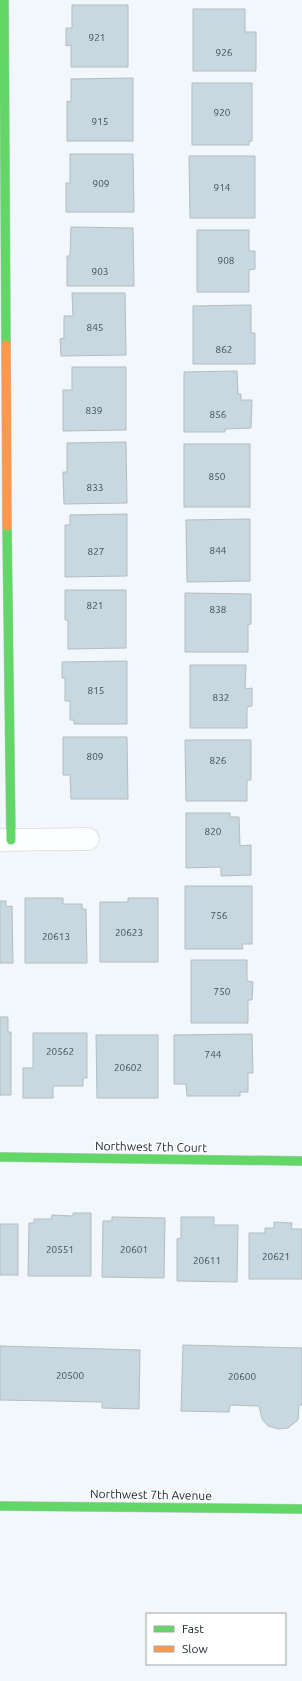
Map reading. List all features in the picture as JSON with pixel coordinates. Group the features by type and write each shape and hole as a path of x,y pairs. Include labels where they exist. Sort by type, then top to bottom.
{"street":[{"path":"4,0 2,231 6,840 88,839"},
{"name":"Northwest 7th Court","path":"0,1157 302,1161"},
{"name":"Northwest 7th Avenue","path":"0,1506 302,1509"}],"building":[{"path":"72,5 128,5 128,67 71,67 71,45 66,46 66,28 72,28"},
{"path":"193,9 245,9 245,32 256,32 256,71 193,71"},
{"path":"133,78 133,141 67,141 67,101 71,102 71,79"},
{"path":"192,83 252,83 252,141 249,141 249,145 192,145"},
{"path":"70,154 133,154 134,212 66,212 66,183 70,183"},
{"path":"189,156 255,156 255,218 190,218"},
{"path":"71,227 133,228 134,286 67,286 67,256 70,256"},
{"path":"197,230 249,230 249,251 255,251 255,269 249,270 249,292 197,292"},
{"path":"72,293 125,293 126,355 61,356 60,339 64,338 64,316 73,316"},
{"path":"251,305 251,333 255,333 255,364 193,364 193,306"},
{"path":"72,367 126,367 126,430 63,431 63,390 72,390"},
{"path":"237,371 238,394 241,394 241,400 252,400 251,428 225,429 225,432 184,432 184,372"},
{"path":"126,442 127,503 64,504 63,472 67,472 67,443"},
{"path":"184,444 250,444 250,507 184,507"},
{"path":"127,514 127,576 65,577 65,525 70,525 70,515"},
{"path":"250,519 250,581 187,582 186,520"},
{"path":"65,590 126,590 126,648 68,649 68,620 65,620"},
{"path":"185,593 251,594 251,624 248,625 248,652 185,652"},
{"path":"127,661 127,724 74,724 74,720 70,720 70,701 65,701 65,678 62,678 62,662"},
{"path":"190,665 246,665 245,689 252,688 252,706 247,707 247,728 190,728"},
{"path":"63,737 127,737 128,799 71,799 70,775 63,775"},
{"path":"185,740 251,740 251,780 247,780 247,801 186,801"},
{"path":"186,813 230,813 230,817 239,817 240,846 251,845 251,875 221,876 221,867 186,868"},
{"path":"185,886 252,886 252,944 242,944 243,949 185,949"},
{"path":"25,898 63,898 63,904 82,904 82,909 86,909 87,963 25,963"},
{"path":"128,898 158,898 158,962 100,962 100,902 128,902"},
{"path":"0,901 6,901 6,907 12,906 13,963 0,963"},
{"path":"191,960 247,960 247,981 253,982 252,1000 248,1000 248,1023 191,1023"},
{"path":"0,1017 8,1017 8,1032 11,1032 11,1095 0,1095"},
{"path":"33,1033 87,1033 87,1078 83,1078 83,1086 53,1086 53,1098 23,1098 23,1068 33,1068"},
{"path":"252,1034 253,1073 248,1073 248,1092 240,1092 240,1096 187,1096 186,1084 174,1084 174,1035"},
{"path":"96,1035 158,1035 158,1098 97,1098"},
{"path":"73,1213 91,1213 91,1276 28,1276 29,1223 34,1223 34,1219 51,1219 52,1215 73,1216"},
{"path":"112,1217 165,1218 164,1278 102,1277 103,1221 112,1221"},
{"path":"181,1217 214,1217 214,1225 238,1225 237,1282 177,1281 177,1239 181,1238"},
{"path":"274,1222 292,1223 291,1229 302,1229 302,1279 249,1279 249,1233 265,1233 265,1228 274,1228"},
{"path":"0,1224 18,1224 18,1275 0,1275"},
{"path":"183,1345 302,1348 302,1405 299,1405 298,1420 288,1428 278,1429 268,1426 262,1419 259,1406 230,1405 229,1412 181,1411"},
{"path":"0,1346 140,1350 139,1409 102,1408 102,1402 0,1400"}],"traffic: fast":[{"path":"4,0 6,345"},
{"path":"7,526 11,840"},
{"path":"0,1157 302,1161"},
{"path":"0,1506 302,1509"}],"traffic: slow":[{"path":"6,345 7,526"}]}
